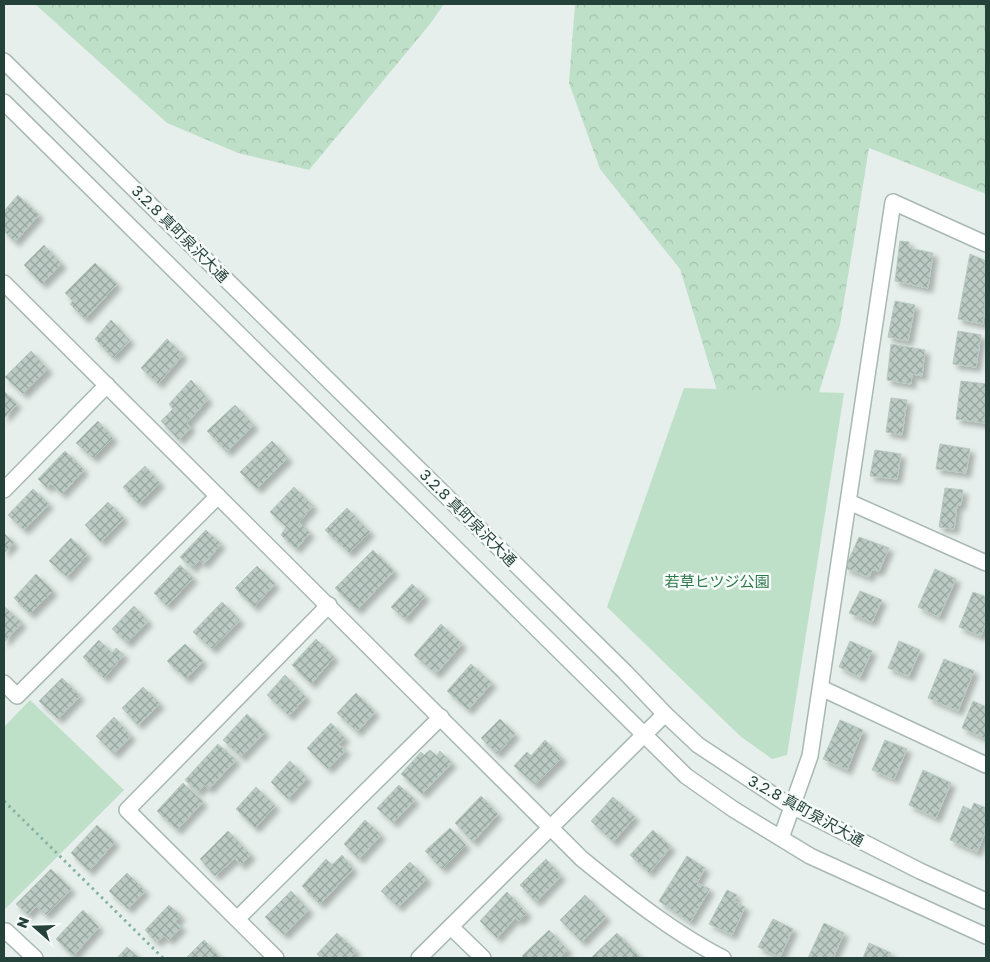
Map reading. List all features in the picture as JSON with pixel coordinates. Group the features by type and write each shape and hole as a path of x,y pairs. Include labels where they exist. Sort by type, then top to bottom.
{"street":[{"name":"3.2.8 真町泉沢大通","path":"4,61 698,745 792,807 920,871 986,901"},
{"name":"3.2.8 真町泉沢大通","path":"4,102 686,776 733,809 810,856 986,936"},
{"path":"781,838 810,756 894,202 986,244"},
{"path":"4,282 582,859 670,925 723,958"},
{"path":"4,490 107,385"},
{"path":"4,683 17,696 218,496"},
{"path":"849,502 986,563"},
{"path":"276,958 127,810 328,605"},
{"path":"821,688 986,765"},
{"path":"419,958 665,714"},
{"path":"237,919 441,717"},
{"path":"451,927 483,958"},
{"path":"4,933 6,931 35,958"}],"path":[{"path":"4,801 163,958"}],"green space":[{"path":"35,4 444,4 430,24 309,170 238,153 167,123"},
{"path":"575,4 986,4 986,194 869,148 840,325 809,424 734,446 680,269 600,169 569,83"},
{"name":"若草ヒツジ公園","path":"684,388 844,393 787,755 772,759 740,736 607,607"},
{"path":"30,700 124,790 4,910 4,727"}],"building":[{"path":"18,195 39,215 15,242 4,231 4,211"},
{"path":"900,241 909,242 909,248 933,253 928,288 895,281"},
{"path":"44,245 62,264 42,284 24,265"},
{"path":"970,254 986,261 984,268 986,269 986,291 983,324 958,319"},
{"path":"95,263 117,284 85,319 70,304 73,301 65,293"},
{"path":"895,301 915,305 908,341 888,337"},
{"path":"111,320 130,340 113,358 95,339"},
{"path":"958,331 981,335 976,367 953,364"},
{"path":"167,339 183,355 158,384 141,368"},
{"path":"891,344 925,350 922,376 912,374 911,384 887,380"},
{"path":"31,351 48,369 23,394 5,377"},
{"path":"191,380 208,399 187,423 191,427 179,440 161,421 173,409 169,404"},
{"path":"961,381 986,384 985,423 956,419"},
{"path":"4,391 17,404 4,418"},
{"path":"891,398 907,400 902,435 886,432"},
{"path":"235,405 254,425 227,452 207,431"},
{"path":"98,421 113,438 93,458 76,443"},
{"path":"272,441 288,458 257,489 240,472"},
{"path":"940,444 970,449 966,473 936,469"},
{"path":"875,450 901,454 897,479 870,476"},
{"path":"65,451 84,470 62,494 51,484 47,488 38,479"},
{"path":"145,466 160,483 139,504 123,487"},
{"path":"294,487 313,506 299,522 310,533 296,549 281,535 286,527 270,512"},
{"path":"945,488 963,490 961,505 957,505 954,529 939,527"},
{"path":"33,489 49,504 24,530 8,515"},
{"path":"108,502 124,518 101,542 85,525"},
{"path":"347,508 370,532 349,553 325,530"},
{"path":"206,530 221,544 204,564 199,560 192,568 180,557"},
{"path":"4,533 14,543 4,553"},
{"path":"859,537 889,548 879,571 872,570 869,577 845,568"},
{"path":"71,538 87,554 67,577 49,561"},
{"path":"373,550 394,571 357,610 335,588"},
{"path":"180,565 193,578 167,606 154,593"},
{"path":"257,566 275,584 254,607 235,588"},
{"path":"935,569 956,579 939,617 918,607"},
{"path":"36,574 53,591 30,614 14,598"},
{"path":"412,584 425,596 405,619 391,607"},
{"path":"860,591 882,600 872,622 849,613"},
{"path":"973,592 986,597 986,622 981,636 959,627"},
{"path":"222,602 240,620 212,649 193,632"},
{"path":"4,606 22,623 4,642"},
{"path":"134,606 148,621 127,643 112,629"},
{"path":"441,624 462,644 436,674 414,655"},
{"path":"316,639 334,657 311,684 292,665"},
{"path":"99,640 112,653 116,648 124,655 104,678 83,657"},
{"path":"850,641 872,651 860,677 839,667"},
{"path":"899,641 920,650 909,676 888,668"},
{"path":"185,644 203,661 186,679 167,661"},
{"path":"944,659 974,671 958,711 928,698"},
{"path":"471,664 492,683 468,710 447,691"},
{"path":"285,675 306,697 289,716 267,695"},
{"path":"62,678 80,696 58,719 39,701"},
{"path":"143,687 160,704 138,725 122,708"},
{"path":"356,693 375,712 357,732 337,713"},
{"path":"973,701 986,707 986,739 962,728"},
{"path":"247,714 265,732 241,757 223,740"},
{"path":"114,717 131,736 114,754 96,736"},
{"path":"500,719 515,734 497,754 481,738"},
{"path":"840,720 863,730 847,770 823,759"},
{"path":"331,723 345,738 338,744 346,750 328,769 307,748"},
{"path":"545,740 562,758 535,785 514,766 527,752 531,756"},
{"path":"885,740 907,749 894,779 872,770"},
{"path":"218,744 236,760 209,789 204,785 198,792 185,780"},
{"path":"430,750 437,756 440,751 452,763 422,794 401,774 421,752 424,755"},
{"path":"290,761 307,778 288,799 271,782"},
{"path":"923,770 951,783 936,818 909,805"},
{"path":"183,783 203,802 177,830 157,811"},
{"path":"399,785 415,800 393,823 377,808"},
{"path":"256,787 275,806 255,828 236,809"},
{"path":"481,796 498,814 473,842 455,823"},
{"path":"613,797 635,817 613,842 591,821"},
{"path":"974,803 986,808 986,830 977,852 950,840 963,806 971,810"},
{"path":"365,820 381,835 359,859 344,844"},
{"path":"97,825 115,842 89,871 71,853"},
{"path":"450,828 466,845 442,869 425,851"},
{"path":"653,830 671,847 649,873 630,855"},
{"path":"228,831 251,855 241,865 235,858 215,876 200,859"},
{"path":"342,855 353,869 320,904 302,886 326,859 332,865"},
{"path":"687,856 705,868 697,883 710,889 690,922 659,901"},
{"path":"546,859 561,876 536,902 520,885"},
{"path":"410,862 427,879 398,907 381,891"},
{"path":"51,869 71,889 46,915 36,906 28,915 16,904"},
{"path":"127,873 145,891 128,909 109,891"},
{"path":"727,890 737,895 734,901 745,907 732,935 709,924"},
{"path":"291,891 309,910 284,935 265,917"},
{"path":"507,892 527,913 519,921 515,918 497,938 480,921"},
{"path":"585,895 606,917 582,942 560,920"},
{"path":"169,905 181,916 175,922 182,927 169,940 164,936 156,942 145,930"},
{"path":"83,910 99,927 73,956 56,939"},
{"path":"773,919 793,929 780,957 758,947"},
{"path":"824,923 844,933 833,958 808,958"},
{"path":"549,930 568,950 560,958 524,958 522,956"},
{"path":"337,933 356,951 350,958 321,958 317,954"},
{"path":"617,933 641,958 591,958"},
{"path":"204,940 221,958 186,958"},
{"path":"869,943 891,953 888,958 863,958"},
{"path":"127,947 139,958 117,958"}]}
